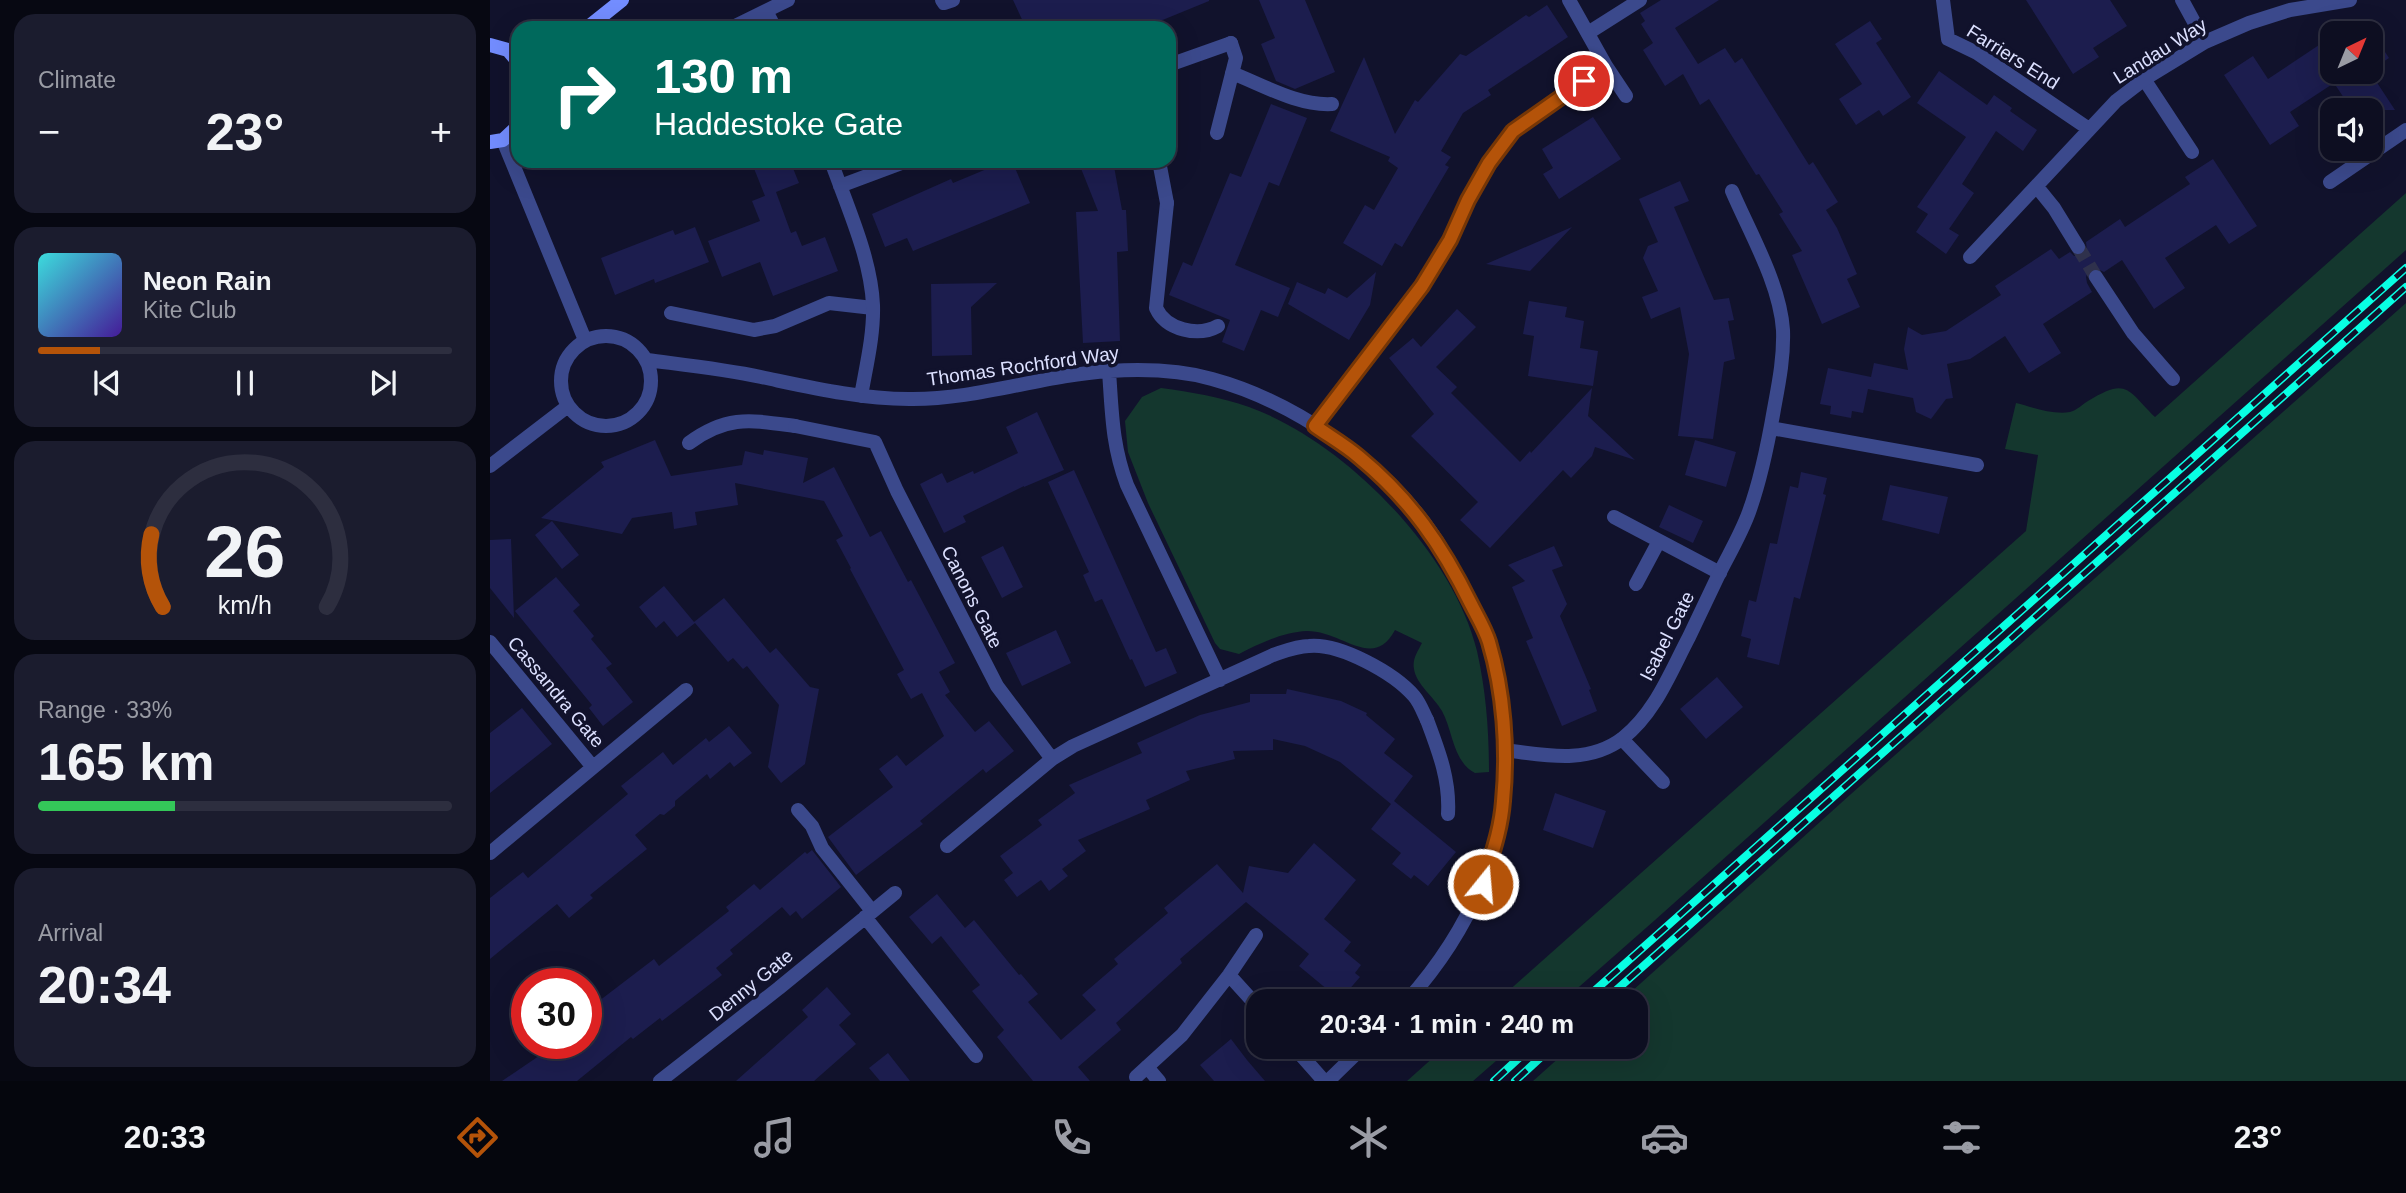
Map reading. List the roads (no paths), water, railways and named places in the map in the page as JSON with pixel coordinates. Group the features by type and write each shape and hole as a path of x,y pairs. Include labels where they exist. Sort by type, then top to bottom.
{"main road":[{"path":"596,21 622,0"},
{"path":"490,45 508,50 511,54"}],"street":[{"path":"745,21 788,0"},
{"path":"942,0 944,3 953,0"},
{"path":"1569,0 1626,96"},
{"path":"1588,33 1640,0"},
{"name":"Farriers End","path":"1943,0 1948,39 1977,53 2090,130"},
{"path":"2182,0 2205,42"},
{"name":"Landau Way","path":"1970,257 2116,101 2144,79 2205,42 2249,23 2290,10 2350,0"},
{"path":"766,11 771,21"},
{"path":"1176,63 1231,43 1236,58 1217,133"},
{"path":"1315,426 1422,286 1450,240 1489,163 1513,131 1606,66"},
{"path":"1232,73 1298,99 1319,105 1332,104"},
{"path":"2144,79 2192,152"},
{"path":"2330,182 2406,130"},
{"path":"497,141 585,340"},
{"path":"834,168 866,263 873,308 861,396"},
{"path":"840,186 888,168"},
{"path":"1160,168 1167,203 1156,308 1160,317 1170,325 1200,331 1218,326"},
{"path":"2037,187 2054,208 2078,247"},
{"name":"Isabel Gate","path":"1505,750 1565,758 1599,751 1622,739 1640,723 1658,697 1749,512 1761,474 1783,362 1780,309 1732,191"},
{"path":"2096,277 2133,332 2174,379"},
{"path":"671,313 754,330 775,326 829,303 873,308"},
{"path":"607,335 629,341 647,360 652,378 647,400 625,422 605,426 588,423 568,406 560,384 565,359 585,340 607,335"},
{"name":"Thomas Rochford Way","path":"647,360 712,368 861,396 908,400 986,393 1041,381 1109,371 1164,372 1211,379 1266,399 1315,426 1357,455 1387,482 1430,531 1453,567 1489,641 1500,696 1505,750 1503,802 1495,844 1483,884 1464,924 1438,964 1417,989"},
{"path":"1109,371 1113,436 1118,461 1220,680"},
{"path":"490,466 568,406"},
{"name":"Canons Gate","path":"688,443 707,430 748,419 875,442 897,491 997,686 1052,759"},
{"path":"1771,428 1977,465"},
{"path":"1614,517 1720,573"},
{"path":"1636,584 1660,541"},
{"name":"Cassandra Gate","path":"490,642 592,766"},
{"path":"947,846 1052,759 1073,746 1273,655 1312,645 1351,654 1393,678 1415,698 1427,720 1446,777 1448,814"},
{"name":"Cassandra Gate","path":"490,853 686,690"},
{"path":"1622,739 1663,782"},
{"path":"798,810 812,826 821,848 868,914 976,1056"},
{"name":"Denny Gate","path":"660,1081 895,893"},
{"path":"1159,1081 1142,1072 1182,1035 1256,935"},
{"path":"1229,975 1246,994"},
{"path":"1305,1059 1326,1081 1350,1059"}],"tunnel":[{"path":"2078,247 2096,277"}],"railway":[{"path":"1596,989 2406,268"},
{"path":"1617,989 2406,287"},
{"path":"1494,1081 1518,1059"},
{"path":"1515,1081 1539,1059"}]}
